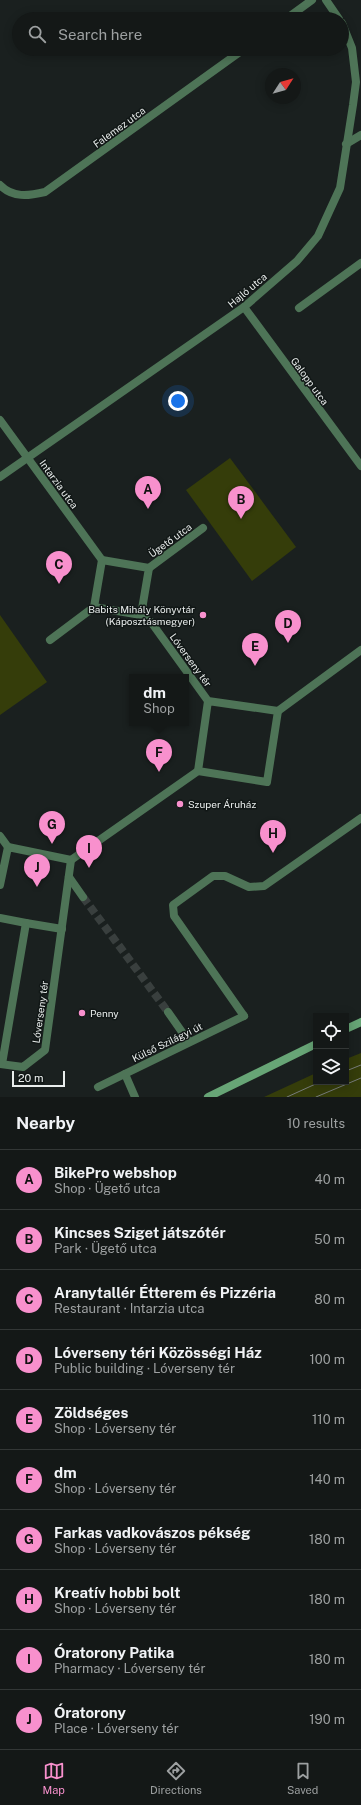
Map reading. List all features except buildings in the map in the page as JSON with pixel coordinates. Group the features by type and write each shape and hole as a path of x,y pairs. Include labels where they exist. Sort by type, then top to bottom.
{"street":[{"path":"296,12 312,0"},
{"path":"326,0 334,12"},
{"name":"Hajló utca","path":"0,477 244,307 297,261 318,236 340,188 356,82 352,48 349,40"},
{"name":"Falemez utca","path":"0,185 12,194 27,196 44,192 234,56"},
{"path":"346,144 361,135"},
{"path":"299,308 361,263"},
{"name":"Galopp utca","path":"244,307 361,466"},
{"name":"Intarzia utca","path":"0,420 102,560"},
{"name":"Ügető utca","path":"149,568 203,528"},
{"path":"50,640 94,607 102,560 149,568 141,615 94,607"},
{"name":"Lóverseny tér","path":"141,615 151,622 189,674"},
{"path":"0,836 8,847 71,860 198,771 267,782 278,712 361,650"},
{"name":"Lóverseny tér","path":"189,675 208,701 198,771"},
{"name":"Lóverseny tér","path":"208,701 278,712"},
{"name":"Külső Szilágyi út","path":"98,1087 244,1016 174,916 173,905 213,876 225,876 248,887 264,886 361,818"},
{"path":"0,885 8,847"},
{"name":"Lóverseny tér","path":"26,923 1,1064 23,1067 45,1050 71,860"},
{"path":"69,877 83,897"},
{"path":"0,918 62,929"},
{"path":"168,1012 189,1042"},
{"path":"349,1028 361,1022"},
{"path":"208,1097 313,1045"},
{"path":"125,1074 135,1097"}],"green space":[{"path":"230,458 296,547 252,581 186,490"},
{"path":"0,615 47,682 0,715"},
{"path":"361,1053 361,1097 264,1097 313,1074 313,1085 349,1085 349,1058"}],"tunnel":[{"path":"83,897 168,1012"}],"tram line":[{"path":"349,1070 361,1065"},
{"path":"316,1097 361,1078"},
{"path":"287,1097 313,1085"}],"place":[{"name":"BikePro webshop","path":"148,509"},
{"name":"Kincses Sziget játszótér","path":"241,519"},
{"name":"Aranytallér Étterem és Pizzéria","path":"59,584"},
{"name":"Babits Mihály Könyvtár (Káposztásmegyer)","path":"203,615"},
{"name":"Lóverseny téri Közösségi Ház","path":"288,643"},
{"name":"Zöldséges","path":"255,666"},
{"name":"dm","path":"159,772"},
{"name":"Szuper Áruház","path":"180,804"},
{"name":"Farkas vadkovászos pékség","path":"52,844"},
{"name":"Kreatív hobbi bolt","path":"273,853"},
{"name":"Óratorony Patika","path":"89,868"},
{"name":"Óratorony","path":"37,887"},
{"name":"Penny","path":"82,1013"}]}
